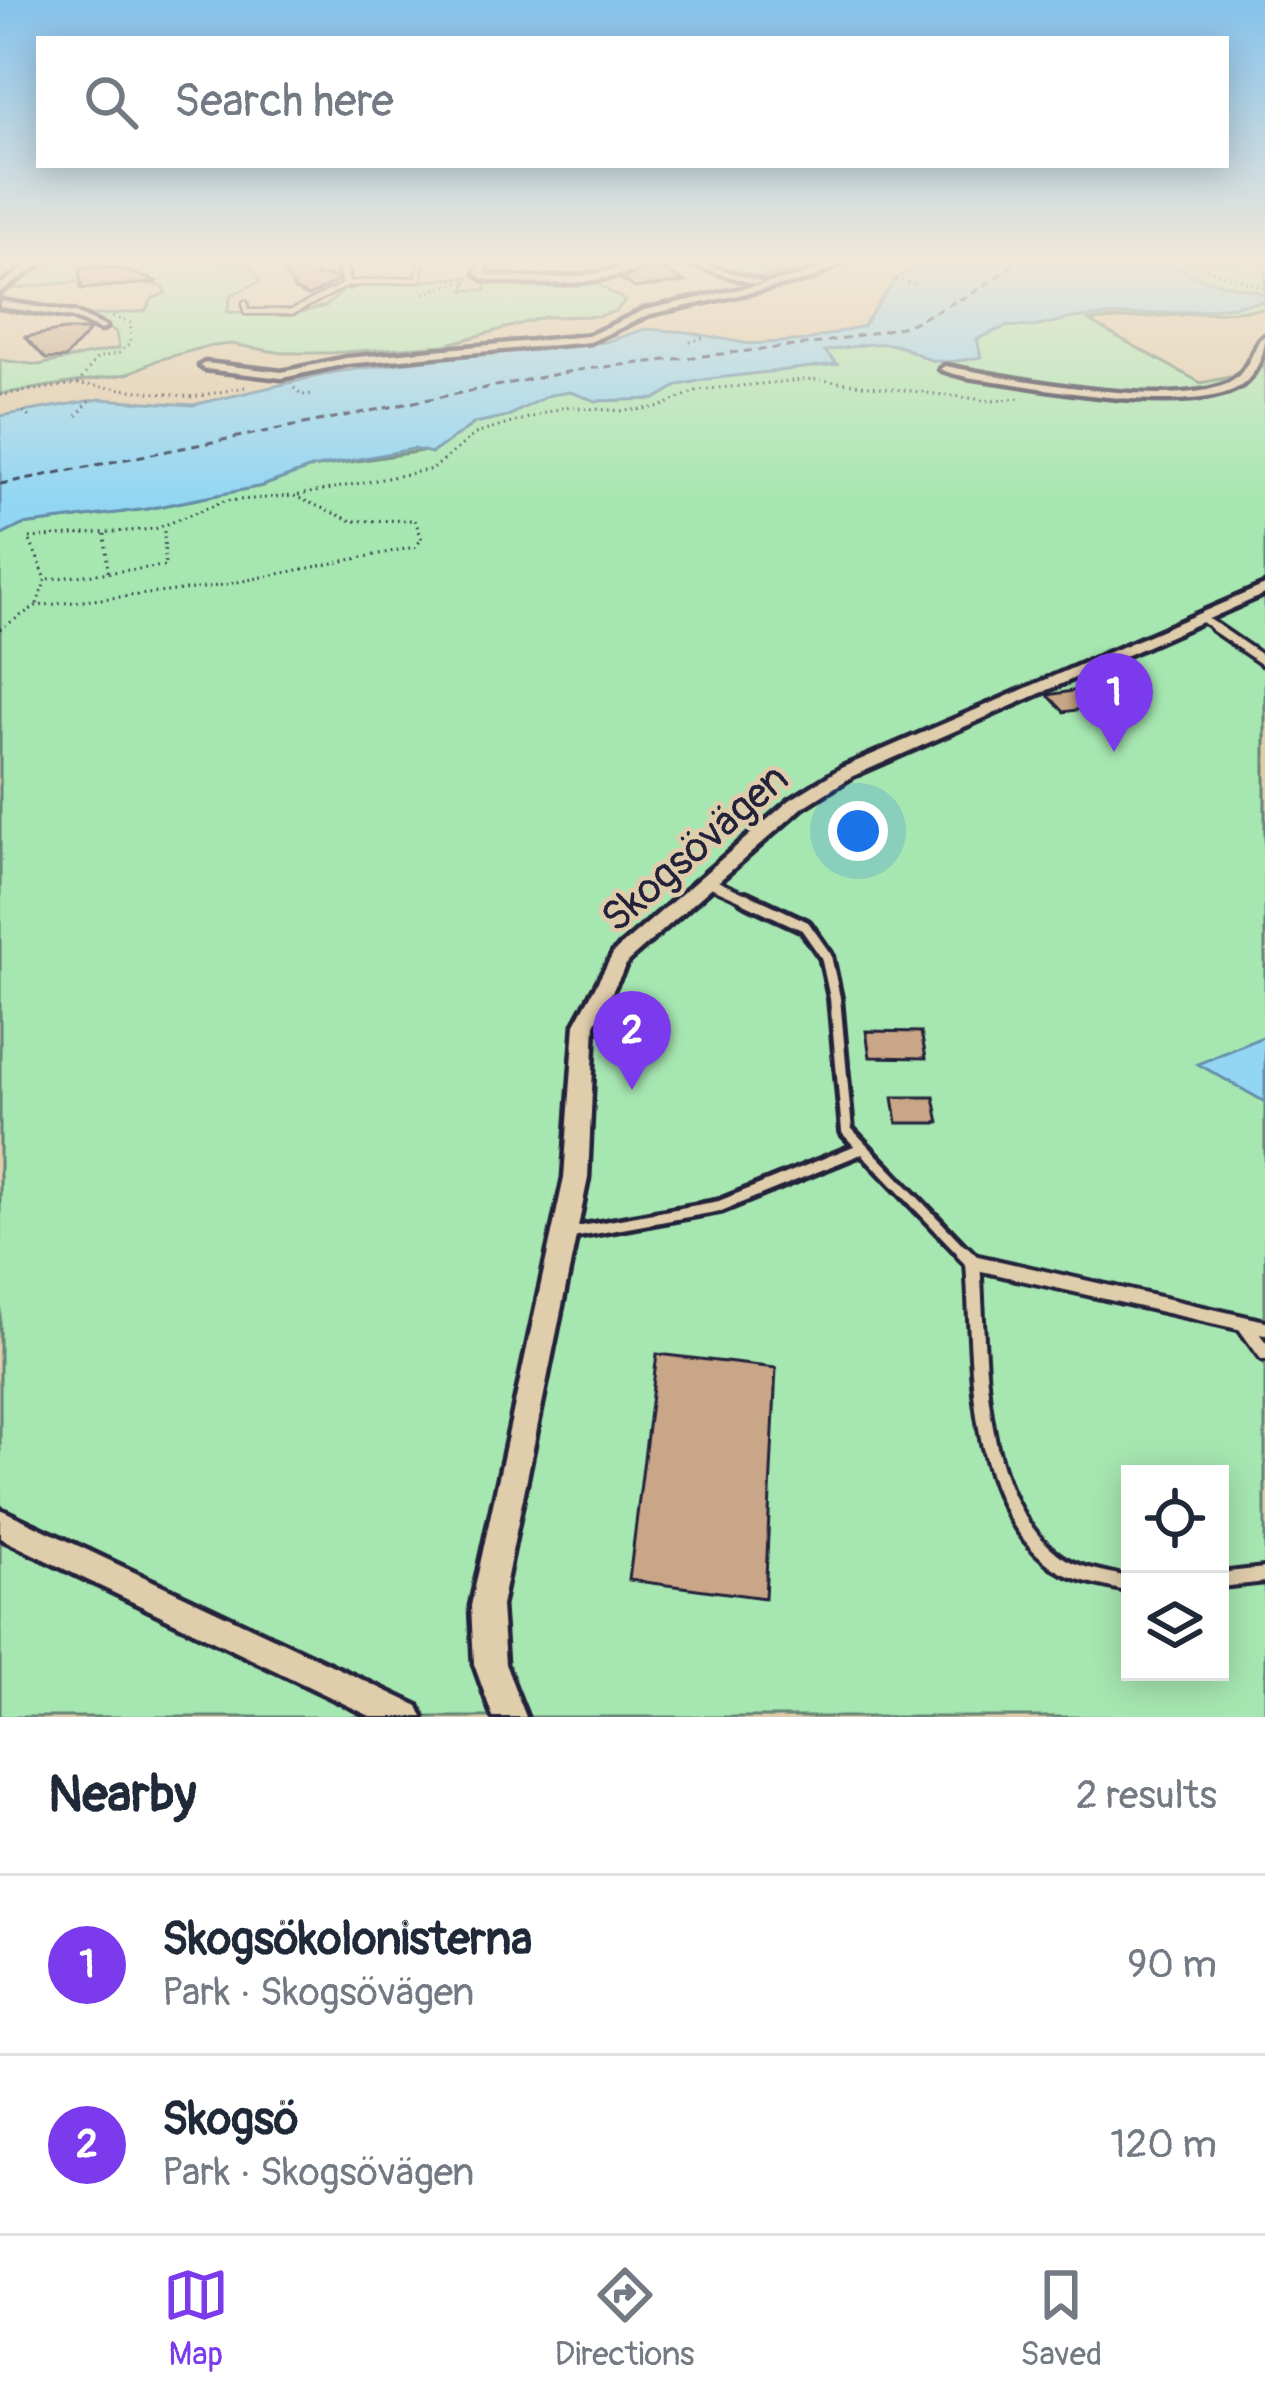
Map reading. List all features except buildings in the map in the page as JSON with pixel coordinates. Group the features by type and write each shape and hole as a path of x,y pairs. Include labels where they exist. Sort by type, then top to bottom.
{"street":[{"path":"205,366 281,375 346,361 566,341"},
{"path":"945,369 1073,392 1216,392 1240,382 1264,341"},
{"name":"Skogsövägen","path":"510,1717 494,1690 484,1649 486,1606 566,1234 580,1135 585,1024 621,957 796,804 877,756 1203,620 1265,589"},
{"path":"0,1523 406,1717"}],"lane":[{"path":"1203,620 1265,662"},
{"path":"705,880 806,926 826,956 835,998 848,1131 860,1149 973,1262 1265,1328"},
{"path":"566,1234 720,1206 860,1149"},
{"path":"973,1262 991,1439 1003,1492 1020,1528 1055,1562 1121,1582"},
{"path":"1244,1324 1265,1353"},
{"path":"1229,1579 1265,1575"}],"path":[{"path":"36,606 46,579 28,538 164,527 224,501 294,496 433,470 475,434 565,407 643,409 698,390 813,379 993,401 1026,398"},
{"path":"0,395 78,384 193,397 250,386"},
{"path":"290,384 302,395 313,394"},
{"path":"77,416 90,400"},
{"path":"24,411 29,417"},
{"path":"0,628 36,606 212,587 415,547 422,539 416,520 352,520 294,496"},
{"path":"46,579 165,566 164,527"},
{"path":"105,534 108,574"}],"green space":[{"path":"118,341 459,341 329,353 282,353 231,344 158,360 127,374 0,394 0,360 39,365 119,348"},
{"path":"825,341 1125,341 1201,383 1253,377 1265,350 1265,1717 0,1717 0,536 22,525 147,509 262,486 311,468 422,451 369,410"}],"water":[{"path":"609,341 977,341 981,357 937,361 899,346 868,344 825,351 837,364 708,379 679,385 655,399 596,401 570,392 550,395 508,416 475,423 432,453 413,449 311,468 262,486 147,509 22,525 0,536 0,416 100,399 193,405 336,372 519,347"},
{"path":"1265,1036 1265,1102 1198,1064"}],"ferry route":[{"path":"0,484 577,370 829,341"}],"place":[{"name":"Skogsökolonisterna","path":"1114,752"},
{"name":"Skogsö","path":"632,1090"}]}
